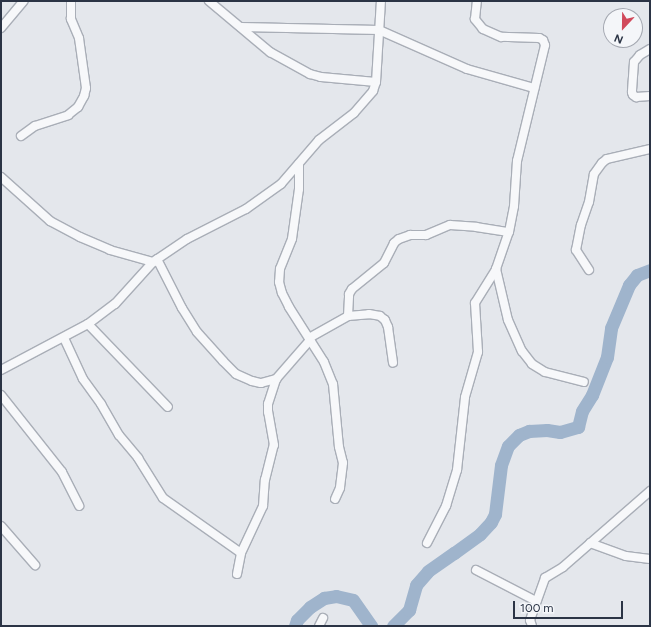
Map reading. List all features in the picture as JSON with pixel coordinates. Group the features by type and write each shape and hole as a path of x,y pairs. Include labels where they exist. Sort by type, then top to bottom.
{"street":[{"path":"1,28 24,1"},
{"path":"22,136 35,126 68,115 78,107 84,96 86,88 79,38 71,19 71,1"},
{"path":"209,1 270,52 310,74 320,77 376,82"},
{"path":"1,370 88,324 115,304 155,260 187,239 246,209 281,184 319,140 354,113 368,99 376,82 381,1"},
{"path":"427,542 446,506 457,470 465,397 478,352 475,304 496,269 509,232 514,206 517,161 545,45 543,40 540,38 501,37 483,29 475,19 477,1"},
{"path":"241,27 379,30 467,69 534,88"},
{"path":"650,49 640,55 634,62 632,92 636,97 650,96"},
{"path":"589,270 576,250 581,225 589,202 594,174 602,163 608,159 650,149"},
{"path":"299,164 299,189 292,239 280,269 279,282 282,293 289,307 324,362 333,384 339,447 343,463 340,488 335,499"},
{"path":"1,177 50,221 80,237 110,250 155,260 197,332 236,374 261,383 276,379"},
{"path":"348,316 349,294 352,289 384,263 394,243 400,239 410,235 426,235 450,225 509,232"},
{"path":"496,269 508,320 522,351 532,364 545,372 584,382"},
{"path":"237,574 241,553 263,506 265,480 274,446 268,404 276,379 310,339 348,316 369,314 380,316 385,320 393,363"},
{"path":"88,324 168,407"},
{"path":"64,338 83,379 101,404 119,435 138,458 163,498 241,553"},
{"path":"1,395 62,472 80,506"},
{"path":"532,626 530,620 545,578 563,566 611,523 650,491"},
{"path":"1,526 35,565"},
{"path":"590,543 626,556 650,559"},
{"path":"476,570 536,601"}],"waterway":[{"path":"393,626 409,610 416,585 428,571 480,534 491,522 495,514 501,465 508,446 519,435 529,431 547,430 560,432 578,427 582,411 592,395 607,357 611,328 629,285 637,275 650,270"},
{"path":"295,626 297,620 310,607 324,598 336,596 353,600 371,626"}]}
